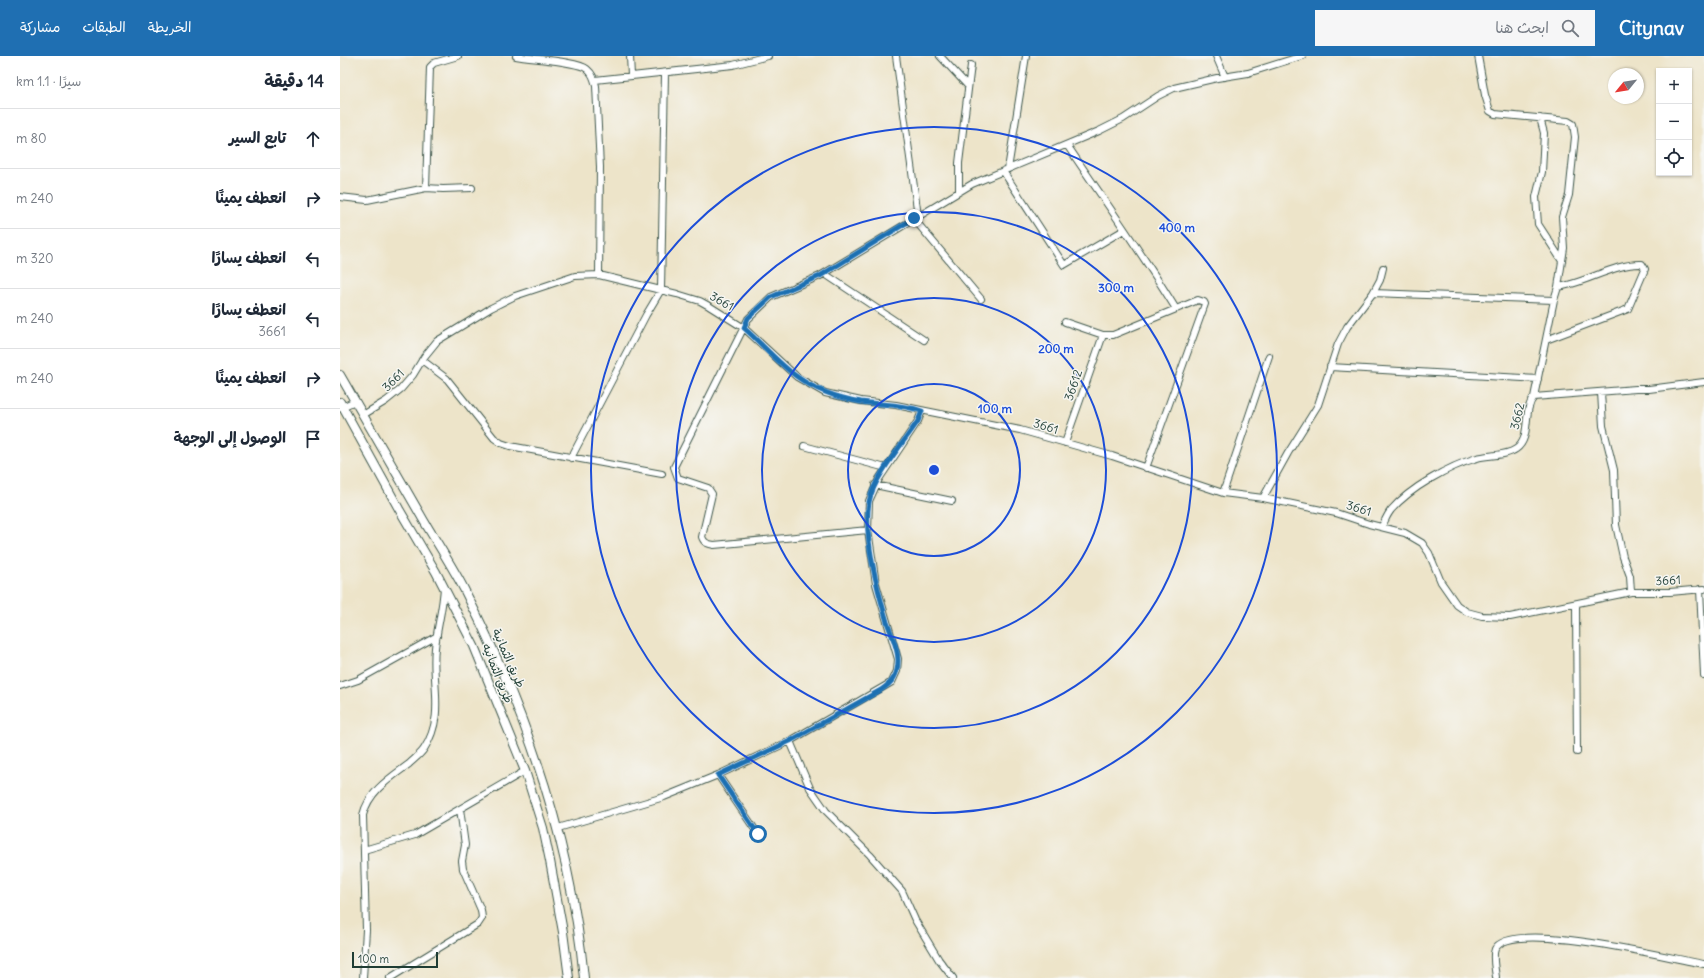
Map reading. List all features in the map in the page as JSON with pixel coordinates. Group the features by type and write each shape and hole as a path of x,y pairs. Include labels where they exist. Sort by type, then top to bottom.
{"street":[{"path":"426,188 430,67 434,63 458,56"},
{"path":"516,56 571,64 586,68 595,80 600,167 599,275"},
{"path":"630,56 631,76"},
{"path":"595,80 733,65 768,56"},
{"path":"896,56 916,217 981,299"},
{"path":"940,56 968,86"},
{"path":"1026,56 1005,170 1064,265 1124,230"},
{"path":"1216,56 1225,77"},
{"path":"1282,56 1285,62"},
{"path":"868,530 714,545 703,540 702,537 712,494 708,488 678,478 674,468 748,318 771,297 825,274 959,191 1117,122 1158,96 1174,88 1248,73 1302,56"},
{"path":"1478,56 1480,60 1485,95 1490,111 1495,114 1568,121 1573,124 1574,130 1575,137 1570,195 1562,217 1564,248 1558,287 1534,398"},
{"path":"959,191 959,163 971,65"},
{"path":"571,458 646,315 661,290 665,73"},
{"path":"1540,118 1544,133 1542,172 1536,197 1538,224 1562,261"},
{"path":"1067,145 1124,230 1142,253 1176,309"},
{"path":"340,196 367,200 426,188 443,190 472,188"},
{"path":"1546,340 1628,309 1645,269 1642,264 1637,264 1613,270 1577,283 1558,287"},
{"path":"1264,498 1288,453 1318,405 1338,344 1347,327 1373,293 1380,280 1383,268"},
{"path":"825,274 924,340"},
{"name":"3661","path":"363,415 394,396 413,375 422,360 437,341 504,301 575,276 599,275 700,301 744,328 788,370 816,389 824,392 861,402 896,405 1020,430 1112,456 1223,493 1264,498 1336,513 1405,532 1422,543 1429,553 1441,582 1457,605 1467,612 1482,616 1510,616 1631,592 1670,592 1702,589"},
{"path":"1373,293 1554,300"},
{"path":"1065,322 1103,335 1113,334 1201,299 1205,304 1146,468"},
{"name":"36612","path":"1065,443 1103,335"},
{"path":"1223,493 1269,356"},
{"path":"422,360 447,379 494,438 501,443 571,458 662,474"},
{"path":"1330,367 1538,379"},
{"name":"طريق الثمانية","path":"340,375 463,588 491,647 525,726 558,828 578,928 584,978"},
{"name":"3662","path":"1382,526 1389,512 1433,477 1468,461 1515,449 1523,439 1529,406 1534,398 1650,389 1704,382"},
{"path":"1601,392 1603,426 1614,470 1616,526 1630,576 1631,592"},
{"path":"341,406 355,401"},
{"name":"طريق الثمانيه","path":"341,406 444,588 474,646 524,771 543,828 563,932 568,978"},
{"path":"558,828 664,797 718,775 790,741 881,690 892,682 897,671 898,659 876,584 868,530 869,501 875,485 918,421 922,411"},
{"path":"804,446 886,468"},
{"path":"875,485 952,501"},
{"path":"363,978 366,930 363,878 363,820 366,804 376,790 421,754 429,741 437,706 434,664 444,588"},
{"path":"1702,589 1704,675"},
{"path":"1576,604 1577,752"},
{"path":"340,686 358,680 437,636"},
{"path":"790,741 810,788 826,811 870,855 902,891 915,920 939,960 953,978"},
{"path":"364,850 415,834 524,771"},
{"path":"718,775 758,834"},
{"path":"390,978 478,924 482,918 481,910 463,870 462,861 465,846 460,809"},
{"path":"1496,976 1494,955 1495,948 1508,941 1543,937 1628,949 1704,964"}],"route":[{"path":"758,834 718,775 790,741 881,690 892,682 897,671 898,659 895,645 876,584 868,530 869,501 879,478 918,421 922,411 896,405 861,402 816,389 788,370 744,328 748,318 771,297 820,276 914,218"}]}
